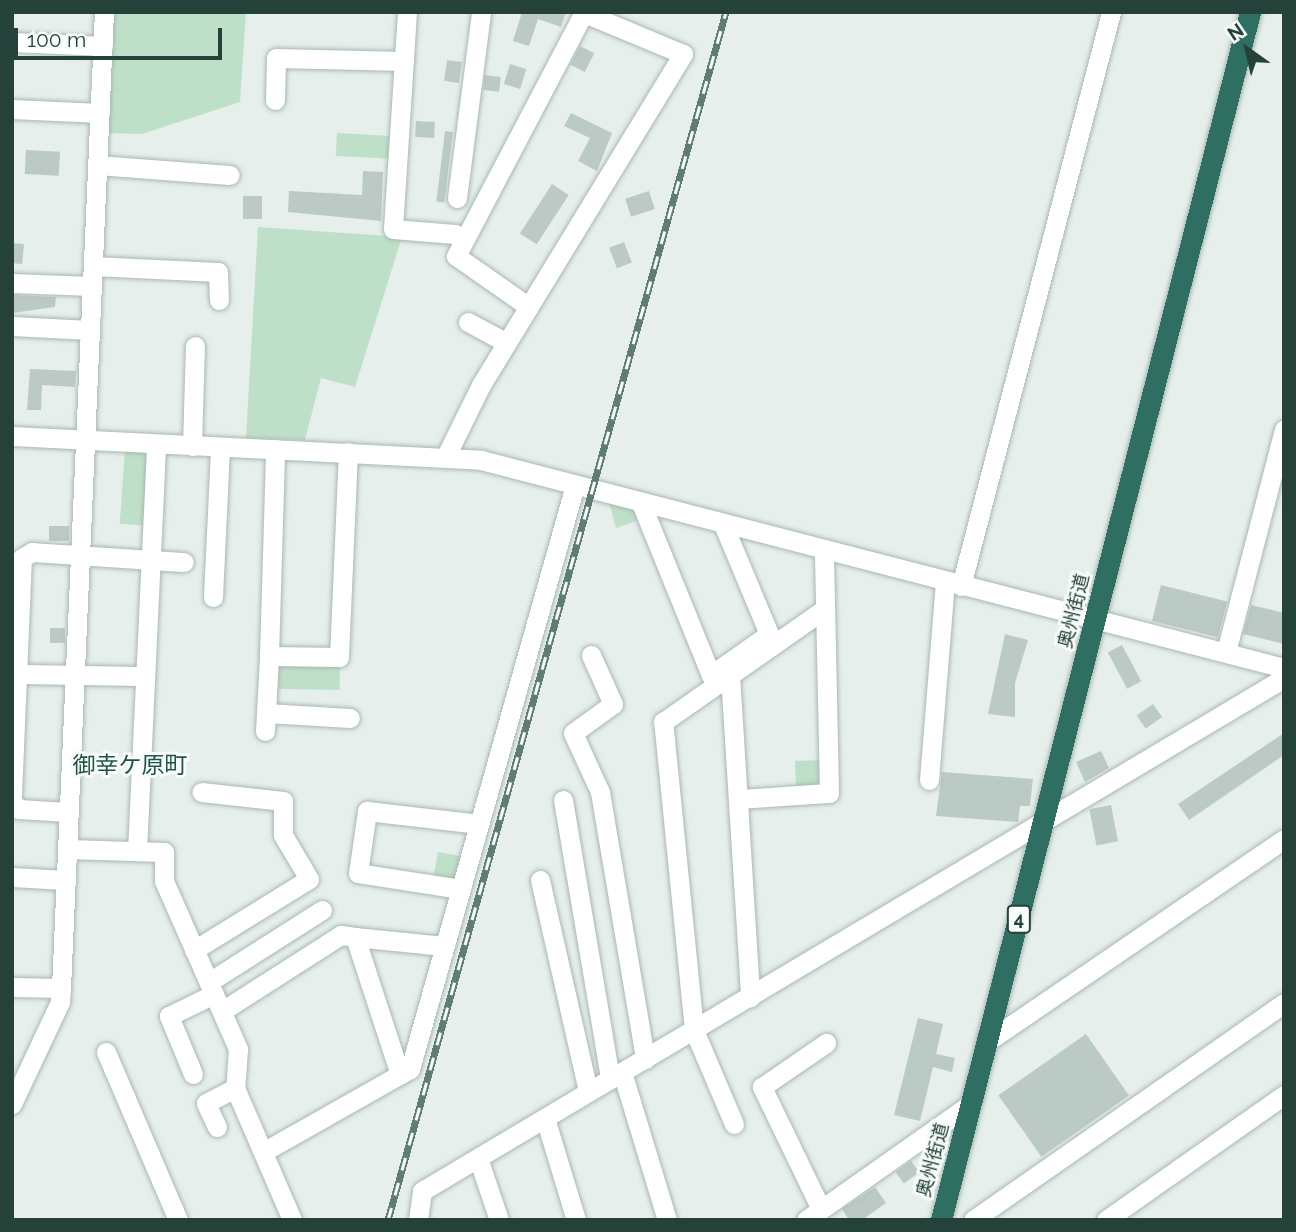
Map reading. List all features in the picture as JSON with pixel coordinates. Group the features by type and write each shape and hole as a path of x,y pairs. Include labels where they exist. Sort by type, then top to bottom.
{"highway":[{"name":"奥州街道","path":"941,1220 1096,619 1247,13"}],"street":[{"path":"12,1104 60,1002 104,12"},
{"path":"407,12 393,229 455,234 463,242"},
{"path":"457,198 481,12"},
{"path":"929,780 953,584 1111,12"},
{"path":"446,456 507,343 529,307 683,54 583,13 456,256 529,307"},
{"path":"12,42 103,46"},
{"path":"275,100 276,58 404,61"},
{"path":"12,109 100,113"},
{"path":"97,164 230,175"},
{"path":"12,283 92,276 218,272 219,300"},
{"path":"468,322 507,343"},
{"path":"12,326 90,330"},
{"path":"192,446 195,346"},
{"path":"1226,652 1284,429"},
{"path":"12,436 446,456 575,485 1284,668"},
{"path":"137,851 156,444"},
{"path":"213,597 220,447"},
{"path":"275,449 265,722 351,718"},
{"path":"269,656 339,657 348,452"},
{"path":"263,1152 410,1069 575,485"},
{"path":"641,503 710,675 769,634 723,524"},
{"path":"740,799 829,793 823,610 824,550"},
{"path":"12,794 22,558 32,552 184,562"},
{"path":"734,1124 694,1030 663,722 823,610"},
{"path":"591,655 613,704 573,733 600,792 645,1059"},
{"path":"19,674 145,676"},
{"path":"730,676 740,799 750,997"},
{"path":"418,1220 422,1191 1284,678"},
{"path":"194,950 309,879 283,835 283,801 201,792"},
{"path":"563,800 616,1076 667,1220"},
{"path":"12,801 18,809 68,812"},
{"path":"461,889 358,873 367,811 479,824"},
{"path":"988,1041 1284,839"},
{"path":"67,849 164,852 164,881 238,1049 235,1088 292,1220"},
{"path":"12,877 65,880"},
{"path":"540,880 588,1093"},
{"path":"215,996 322,910"},
{"path":"193,1074 169,1016 341,935 444,946"},
{"path":"355,937 400,1075"},
{"path":"12,987 61,988"},
{"path":"973,1220 1284,1003"},
{"path":"826,1044 762,1087 813,1214 972,1103"},
{"path":"106,1052 177,1220"},
{"path":"217,1127 206,1103 235,1088"},
{"path":"1106,1220 1284,1095"},
{"path":"545,1118 576,1220"},
{"path":"478,1158 499,1220"}],"green space":[{"path":"112,12 246,12 240,102 142,134 107,133"},
{"path":"337,133 392,136 391,159 336,156"},
{"path":"258,227 402,237 355,387 321,378 305,440 246,438"},
{"path":"125,448 153,450 148,526 120,524"},
{"path":"609,503 638,510 642,519 616,528"},
{"path":"279,664 340,665 340,690 279,689"},
{"path":"821,760 822,779 814,787 796,788 795,761"},
{"path":"438,852 466,857 455,881 433,878"}],"building":[{"path":"522,12 566,12 561,27 538,19 529,46 513,41"},
{"path":"580,46 594,53 585,72 570,65"},
{"path":"447,60 462,62 459,83 444,81"},
{"path":"510,64 526,69 520,89 504,84"},
{"path":"485,75 501,77 499,92 483,90"},
{"path":"571,113 612,133 597,171 578,161 590,138 564,126"},
{"path":"416,121 435,122 434,138 415,137"},
{"path":"445,131 453,132 444,202 436,201"},
{"path":"26,150 60,152 59,176 25,174"},
{"path":"363,171 383,172 381,221 288,212 289,191 362,195"},
{"path":"552,184 569,195 537,244 520,233"},
{"path":"649,191 655,209 631,217 625,199"},
{"path":"243,196 262,196 262,219 243,219"},
{"path":"624,242 632,263 617,268 609,248"},
{"path":"12,243 24,244 22,264 12,263"},
{"path":"12,295 56,297 55,307 12,313"},
{"path":"30,369 76,371 75,387 42,385 41,410 27,410"},
{"path":"49,526 69,526 69,541 49,541"},
{"path":"1161,585 1227,601 1218,637 1152,621"},
{"path":"1251,605 1284,613 1284,644 1243,634"},
{"path":"50,628 65,628 65,643 50,643"},
{"path":"1005,634 1028,640 1015,683 1015,717 988,714"},
{"path":"1122,645 1141,681 1127,689 1108,653"},
{"path":"1153,704 1162,717 1146,729 1137,715"},
{"path":"1284,733 1284,755 1189,820 1178,804"},
{"path":"1101,751 1109,768 1085,782 1076,762"},
{"path":"942,772 1033,779 1030,806 1020,806 1018,822 936,816"},
{"path":"1111,805 1118,841 1096,846 1089,809"},
{"path":"918,1018 943,1024 936,1054 955,1058 952,1072 933,1067 920,1121 894,1115"},
{"path":"1086,1034 1129,1095 1041,1157 998,1095"},
{"path":"911,1161 919,1172 904,1183 896,1172"},
{"path":"875,1187 886,1203 862,1220 849,1220 842,1209"}],"railway":[{"path":"388,1220 726,12"}],"district":[{"name":"御幸ケ原町","path":"130,765"}]}
